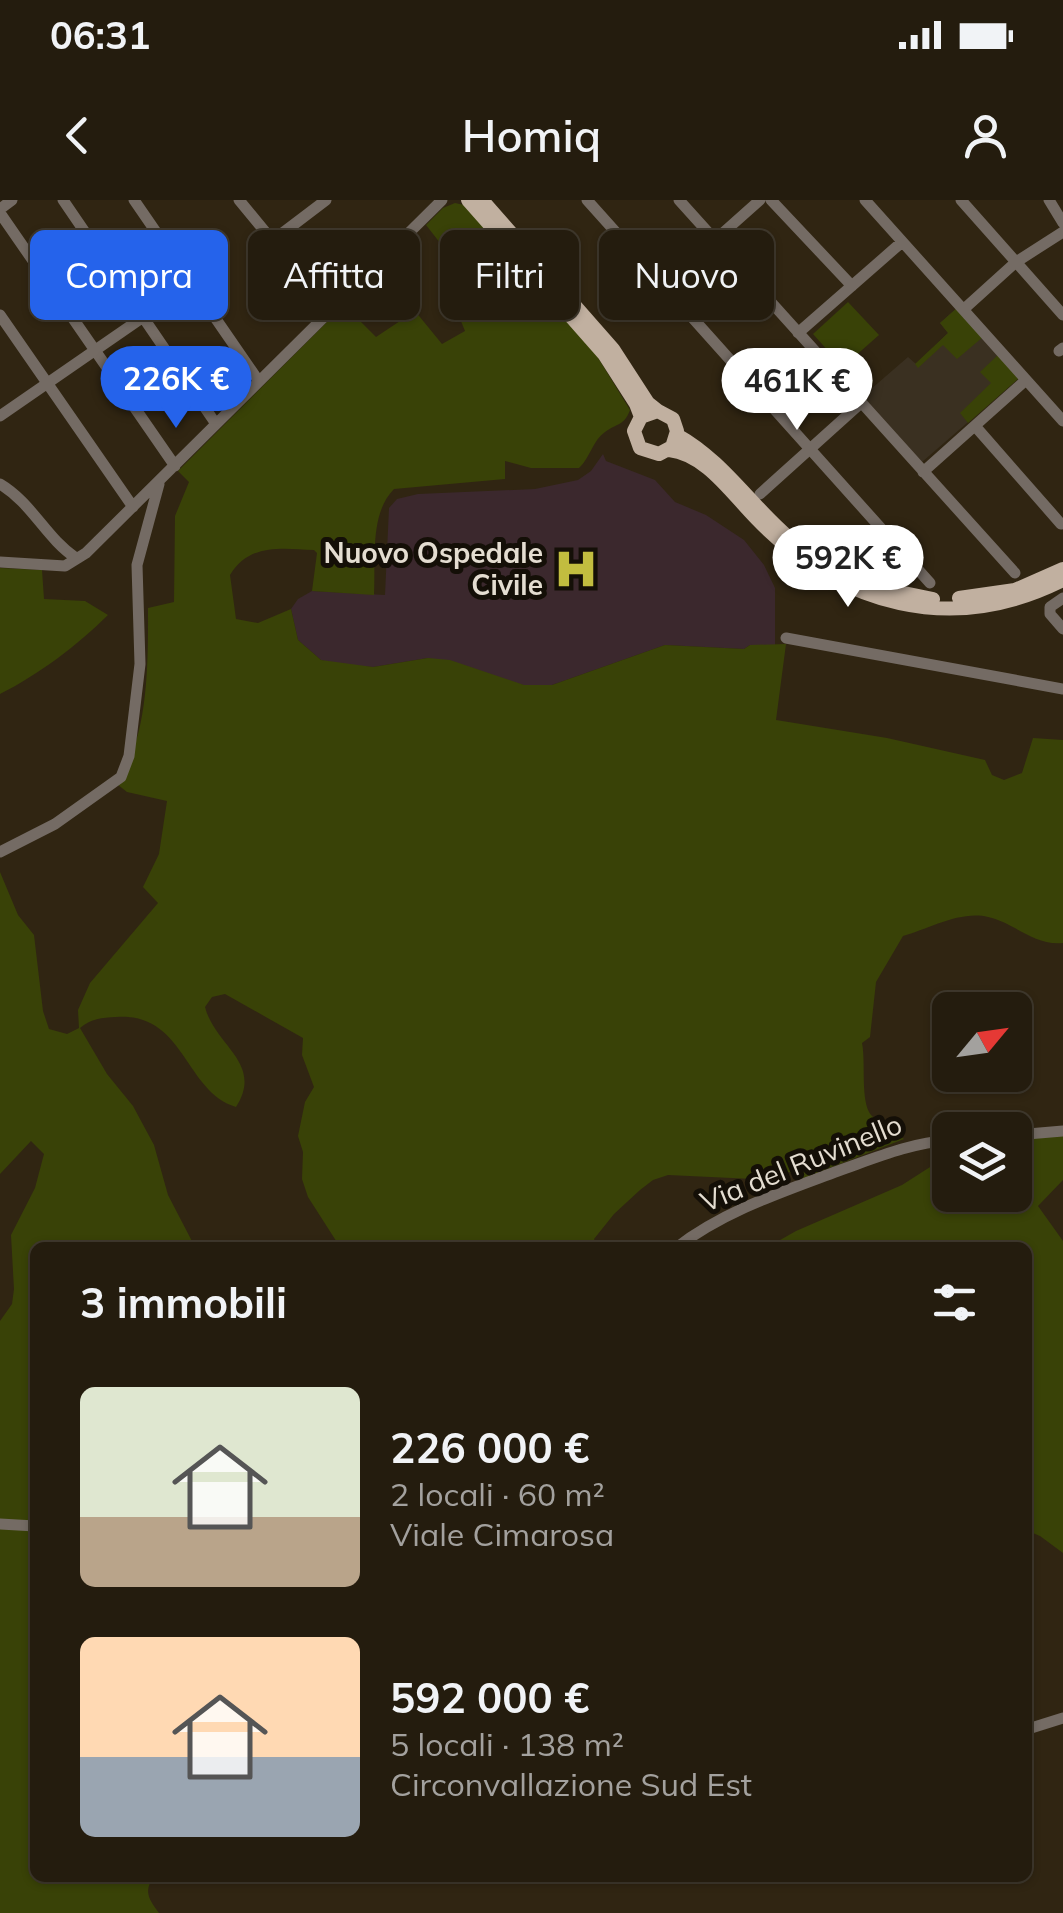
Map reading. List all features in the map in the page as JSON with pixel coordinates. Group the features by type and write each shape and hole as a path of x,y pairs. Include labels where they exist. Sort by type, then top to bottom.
{"main road":[{"path":"468,200 604,354 641,417"},
{"path":"486,200 613,349 658,412 672,419 677,436 669,450"},
{"path":"658,412 641,417 634,431 640,448 654,454 669,450 696,457 779,542 811,568 843,585 888,602 932,608 980,607 1022,598 1063,580"},
{"path":"677,436 704,450 785,535 815,559 847,577 888,592 932,599 976,598 1015,590 1063,569"}],"street":[{"path":"12,200 0,211 175,466"},
{"path":"63,200 84,230"},
{"path":"134,200 154,230"},
{"path":"239,200 267,234 280,235 326,200"},
{"path":"0,562 65,566 86,554 442,200"},
{"path":"587,200 930,583"},
{"path":"679,200 706,230"},
{"path":"726,230 760,200"},
{"path":"771,200 852,286"},
{"path":"865,200 1063,421"},
{"path":"961,200 1062,313"},
{"path":"1049,200 1063,223"},
{"path":"964,309 1016,262 1063,232"},
{"path":"798,334 902,242"},
{"path":"774,307 1015,572"},
{"path":"0,315 133,507"},
{"path":"0,416 139,320"},
{"path":"145,320 216,424"},
{"path":"216,320 258,380"},
{"path":"923,472 1026,380"},
{"path":"760,494 861,404"},
{"path":"975,426 1062,524"},
{"path":"0,852 55,824 120,776 125,766 140,664 136,565 159,483"},
{"path":"0,484 16,494 62,548 76,558"},
{"path":"1063,598 1050,607 1050,614 1063,630"},
{"path":"786,638 1063,690"},
{"path":"1032,1134 1063,1131"},
{"name":"Via del Ruvinello","path":"684,1242 698,1231 771,1196 910,1145 932,1142"},
{"path":"0,1524 30,1526"},
{"path":"1032,1728 1063,1718"}],"shaded area":[{"path":"958,307 1019,378 922,462 863,396 908,357 916,364 948,333 940,323"},
{"name":"Nuovo Ospedale Civile","path":"603,454 606,461 655,480 675,502 706,515 744,540 764,565 775,588 775,645 750,645 744,649 665,645 552,685 523,685 428,658 373,667 335,664 321,660 298,640 291,609 298,599 312,591 385,595 389,508 397,499 418,494 535,489 578,480 591,471"}],"green space":[{"path":"455,203 464,205 486,230 440,230 440,243 426,225 443,208"},
{"path":"848,302 879,335 853,358 873,382 863,390 813,334"},
{"path":"958,307 983,337 957,359 943,345 918,368 915,364 948,333 940,323"},
{"path":"420,317 442,344 465,331 460,320 565,320 597,356 630,410 628,415 601,435 579,468 531,468 505,461 505,479 394,489 377,525 374,595 312,591 317,553 314,550 266,550 246,558 230,575 236,619 258,623 291,609 298,640 321,660 373,667 428,658 450,660 524,685 552,685 665,645 744,649 750,645 786,644 776,720 887,738 985,760 992,775 1004,780 1022,773 1033,738 1063,740 1063,943 1043,941 998,920 978,916 956,918 903,936 876,982 870,1037 862,1043 868,1109 878,1122 904,1139 801,1179 789,1172 776,1180 668,1175 653,1180 614,1214 596,1242 337,1242 308,1197 302,1179 303,1152 298,1136 305,1102 314,1087 302,1055 303,1038 225,994 212,997 205,1007 210,1021 235,1055 244,1078 236,1107 205,1085 171,1039 157,1027 139,1019 116,1017 93,1020 80,1028 107,1074 133,1106 154,1145 168,1195 192,1242 30,1242 30,1882 151,1882 148,1892 159,1913 0,1913 0,1321 12,1304 14,1289 11,1235 35,1188 44,1154 31,1141 0,1174 0,872 18,915 34,935 43,1011 49,1029 67,1034 79,1028 78,1010 90,983 158,903 143,887 159,854 167,801 127,792 113,781 125,766 140,725 147,675 148,608 174,602 175,516 189,482 178,471 329,320 359,320 376,337 402,320"},
{"path":"999,354 1019,378 968,423 960,413 991,383 980,372"},
{"path":"0,568 42,570 44,599 85,601 108,615 57,659 0,694"},
{"path":"1063,1128 1063,1180 1038,1206 1063,1241 1063,1553 1032,1533 1032,1242 777,1242 902,1185 932,1166 932,1212 1032,1212 1032,1130"}],"place":[{"name":"Nuovo Ospedale Civile","path":"576,569"}]}
